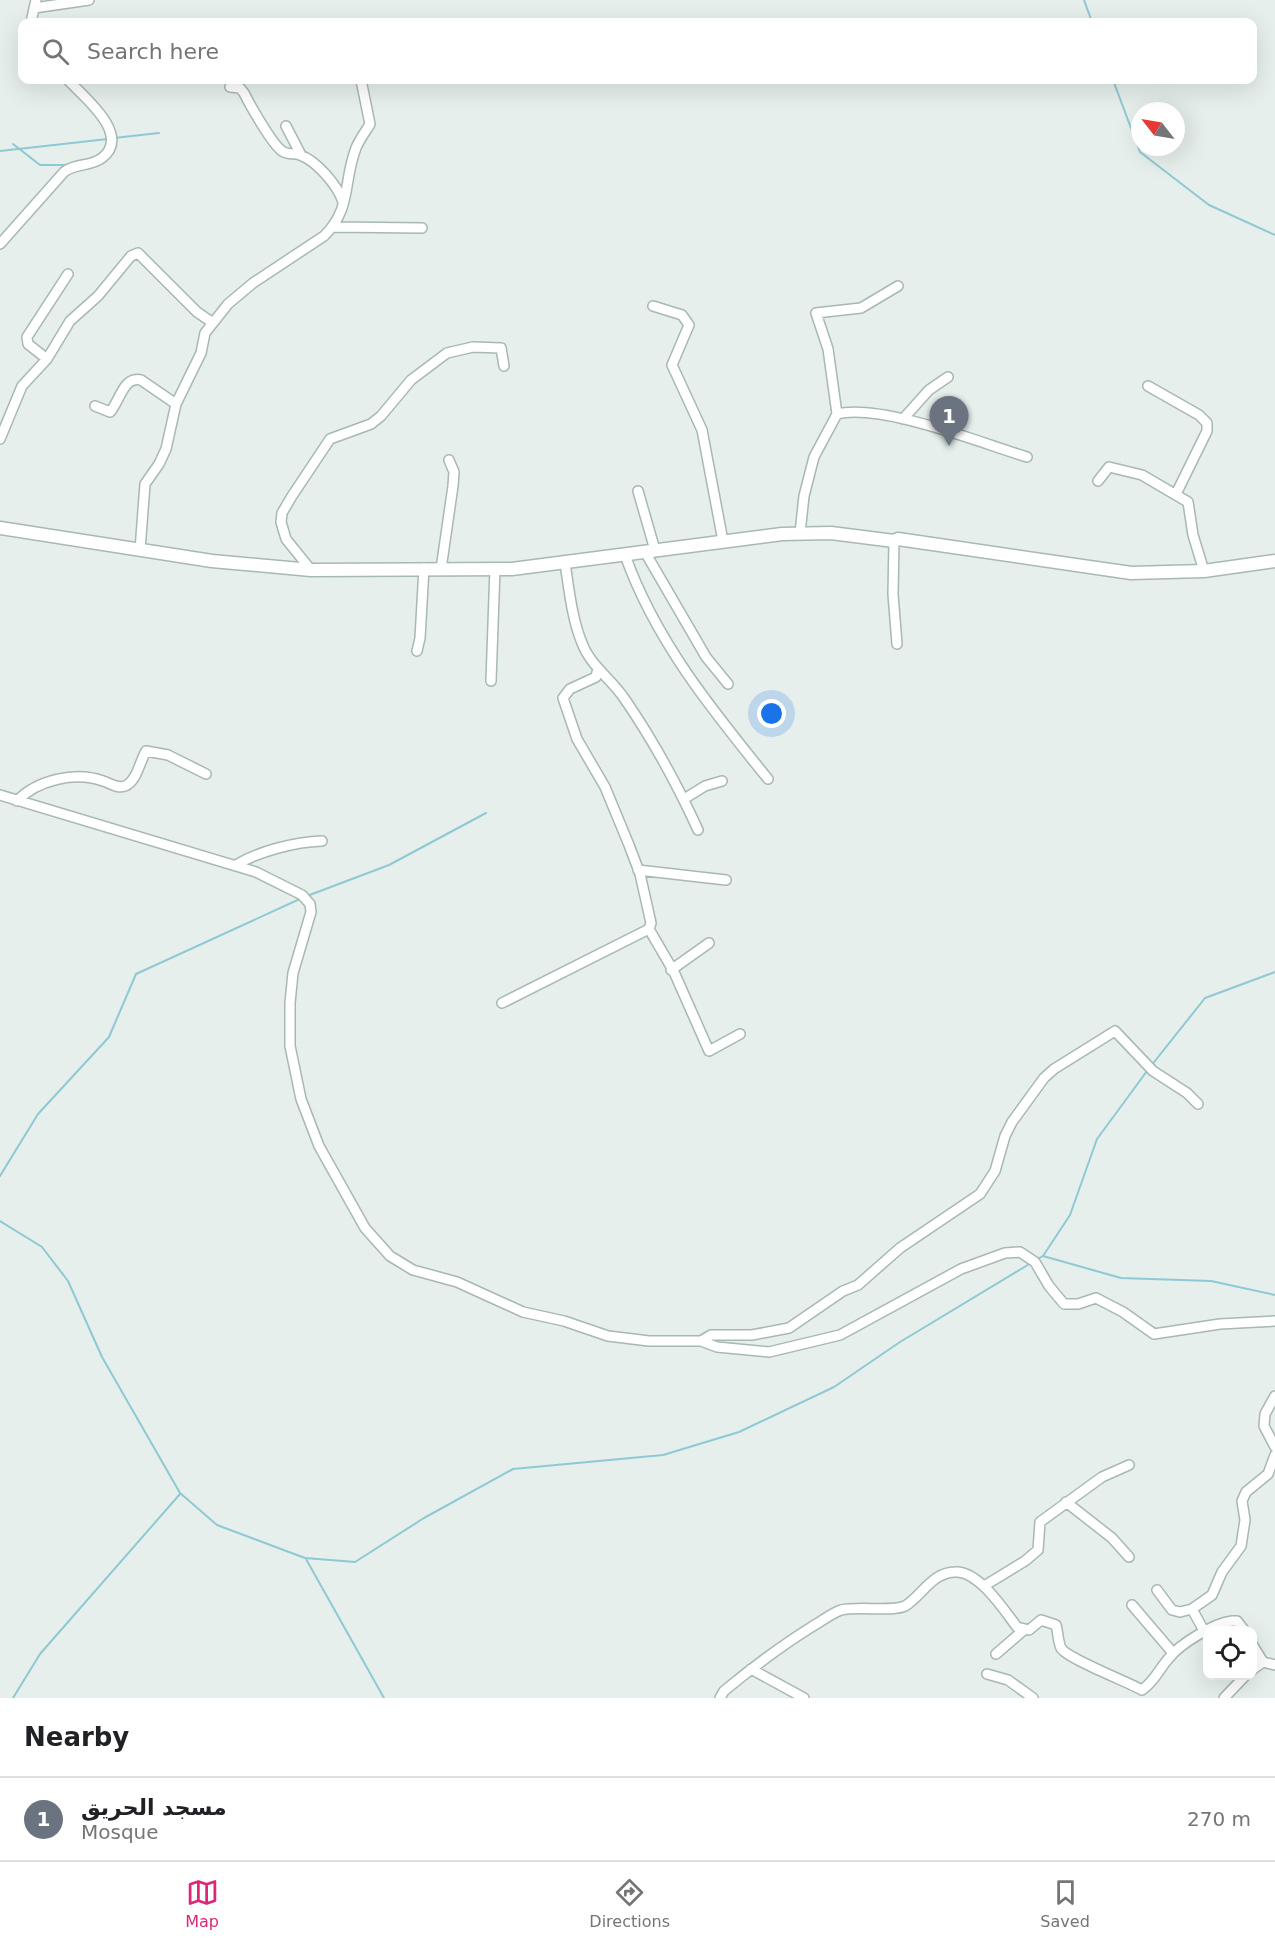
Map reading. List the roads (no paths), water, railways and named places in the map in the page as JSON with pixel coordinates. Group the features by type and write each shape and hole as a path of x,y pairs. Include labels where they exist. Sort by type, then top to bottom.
{"street":[{"path":"35,4 89,0"},
{"path":"0,244 64,172 71,166 83,166 103,158 112,143 113,136 107,123 72,84"},
{"path":"140,550 145,484 166,448 176,404 201,353 206,333 228,304 334,227 344,208 356,148 370,124 362,84"},
{"path":"230,87 240,88 253,111 282,151 301,155 314,163 340,193 344,208"},
{"path":"286,126 301,155"},
{"path":"334,227 422,228"},
{"path":"0,439 22,386 46,358 70,321 98,296 130,256 138,253 197,312 213,323"},
{"path":"46,358 28,345 27,337 68,274"},
{"path":"800,534 804,496 814,457 837,414 828,349 816,313 861,308 898,286"},
{"path":"653,306 682,315 689,325 672,365 702,430 723,541"},
{"path":"311,570 286,539 281,522 287,504 330,439 371,424 381,416 411,380 447,353 473,346 501,348 504,366"},
{"path":"903,419 929,390 948,377"},
{"path":"95,406 110,412 129,381 134,379 141,380 176,404"},
{"path":"1148,386 1199,415 1207,423 1207,431 1176,494"},
{"path":"837,414 845,412 903,419 929,425 1027,457"},
{"path":"441,569 453,486 454,472 449,460"},
{"path":"1098,481 1109,467 1142,475 1188,502 1193,535 1204,571"},
{"path":"638,491 650,551 706,657 728,684"},
{"path":"0,528 212,561 311,570 495,568 625,555 723,541 831,533 894,541 898,538 1131,573 1204,571 1275,561"},
{"path":"894,541 893,594 897,644"},
{"path":"625,555 647,608 696,689 768,779"},
{"path":"565,562 581,641 598,668 631,708 684,799 698,830"},
{"path":"417,651 420,638 423,568"},
{"path":"490,681 495,568"},
{"path":"502,1003 649,928 651,923 638,870 612,802 577,739 564,706 563,698 570,689 596,677 598,668"},
{"path":"17,801 37,785 55,779 101,780 117,787 125,786 130,782 146,751 168,755 206,774"},
{"path":"684,799 705,786 722,781"},
{"path":"0,795 236,866 274,880 302,895 310,904 311,912 292,985 289,1027 293,1065 301,1099 319,1146 365,1228 390,1256 413,1270 457,1282 523,1312 564,1321 608,1336 649,1341 701,1341 717,1347 769,1352 840,1335 961,1269 1005,1253 1020,1252 1035,1262 1049,1286 1065,1304 1078,1304 1096,1298 1123,1312 1154,1334 1220,1324 1275,1321"},
{"path":"236,866 256,854 308,841 321,841"},
{"path":"638,870 726,880"},
{"path":"649,928 710,1051 740,1034"},
{"path":"671,970 710,943"},
{"path":"701,1341 711,1335 752,1335 789,1328 843,1291 858,1286 900,1248 980,1194 995,1171 1005,1136 1012,1122 1044,1078 1054,1069 1115,1031 1153,1071 1187,1093 1198,1104"},
{"path":"1275,1396 1265,1414 1264,1426 1275,1447"},
{"path":"1157,1590 1172,1610 1180,1612 1192,1610 1215,1591 1222,1572 1241,1546 1245,1520 1242,1501 1246,1492 1268,1474 1275,1455"},
{"path":"984,1586 1025,1561 1038,1550 1040,1522 1102,1477 1129,1465"},
{"path":"1066,1502 1112,1538 1129,1557"},
{"path":"720,1698 724,1691 780,1646 840,1611 859,1607 893,1609 905,1606 923,1587 948,1573 959,1572 984,1586 1017,1627 1029,1630 1041,1620 1049,1620 1056,1625 1061,1649 1071,1658 1098,1667 1142,1694 1173,1653 1203,1631 1192,1610"},
{"path":"1132,1605 1173,1653"},
{"path":"1218,1626 1232,1621 1237,1621 1241,1626"},
{"path":"996,1654 1025,1629"},
{"path":"1257,1652 1263,1662 1275,1665"},
{"path":"1257,1666 1263,1662"},
{"path":"752,1668 804,1698"},
{"path":"987,1674 1008,1680 1033,1698"},
{"path":"1224,1698 1241,1680"}],"waterway":[{"path":"1084,0 1091,18"},
{"path":"1114,84 1140,152 1209,205 1275,235"},
{"path":"114,138 159,133"},
{"path":"0,151 108,139"},
{"path":"13,144 40,165 66,165"},
{"path":"307,896 389,865 486,813"},
{"path":"0,1176 38,1114 109,1037 136,974 302,898"},
{"path":"1151,1066 1205,998 1275,972"},
{"path":"1036,1260 1043,1256 1070,1215 1097,1139 1147,1071"},
{"path":"0,1221 42,1247 68,1281 102,1357 180,1493 217,1525 305,1558 355,1562 424,1518 513,1469 663,1455 739,1432 834,1387 900,1342 1031,1263"},
{"path":"1043,1256 1121,1278 1211,1281 1275,1295"},
{"path":"13,1698 40,1654 180,1494"},
{"path":"306,1559 384,1698"}],"place":[{"name":"مسجد الحريق","path":"949,446"}]}
